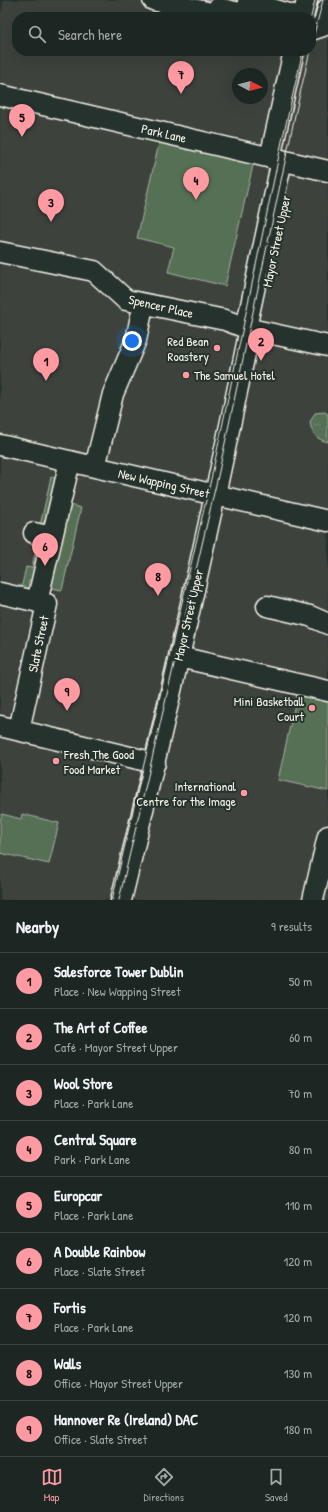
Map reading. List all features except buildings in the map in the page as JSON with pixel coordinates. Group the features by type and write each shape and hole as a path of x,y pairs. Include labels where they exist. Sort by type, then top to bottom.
{"street":[{"path":"180,0 234,12"},
{"path":"248,0 262,6 291,12"},
{"path":"155,1 207,12"},
{"name":"Mayor Street Upper","path":"121,900 155,763 186,658 216,495 251,327 282,160 293,56"},
{"name":"Park Lane","path":"0,95 328,171"},
{"name":"Spencer Place","path":"0,252 94,271 126,300 225,320 328,346"},
{"path":"37,602 43,535 83,464 136,340 141,316"},
{"name":"New Wapping Street","path":"0,445 328,520"},
{"path":"75,499 83,464"},
{"name":"Slate Street","path":"0,593 47,604 6,730 155,763"},
{"path":"267,606 310,616 328,624"},
{"path":"186,658 328,691"},
{"path":"313,900 328,836"}],"shaded area":[{"path":"4,0 328,0 328,900 0,900 0,18"}],"green space":[{"path":"160,139 254,161 225,286 168,272 174,247 137,238"},
{"path":"325,412 328,414 328,442 315,436 310,422 315,413"},
{"path":"51,477 57,478 47,527 40,526"},
{"path":"70,505 81,508 62,590 51,588 51,570"},
{"path":"35,553 40,554 41,577 29,581 28,590 21,589 26,567 32,568"},
{"path":"298,690 328,697 328,791 278,780"},
{"path":"2,814 21,819 22,814 59,823 49,864 0,853 0,821"}],"tram line":[{"path":"312,12 315,0"},
{"path":"316,27 323,0"},
{"path":"112,900 212,475 282,141 302,56"},
{"path":"119,900 218,476 309,56"}],"place":[{"name":"Fortis","path":"181,94"},
{"name":"Europcar","path":"22,137"},
{"name":"Central Square","path":"196,200"},
{"name":"Wool Store","path":"51,222"},
{"name":"Red Bean Roastery","path":"217,348"},
{"name":"The Art of Coffee","path":"261,361"},
{"name":"The Samuel Hotel","path":"186,375"},
{"name":"Salesforce Tower Dublin","path":"46,381"},
{"name":"A Double Rainbow","path":"45,566"},
{"name":"Walls","path":"158,596"},
{"name":"Mini Basketball Court","path":"312,708"},
{"name":"Hannover Re (Ireland) DAC","path":"67,711"},
{"name":"Fresh The Good Food Market","path":"56,761"},
{"name":"International Centre for the Image","path":"244,793"}]}
